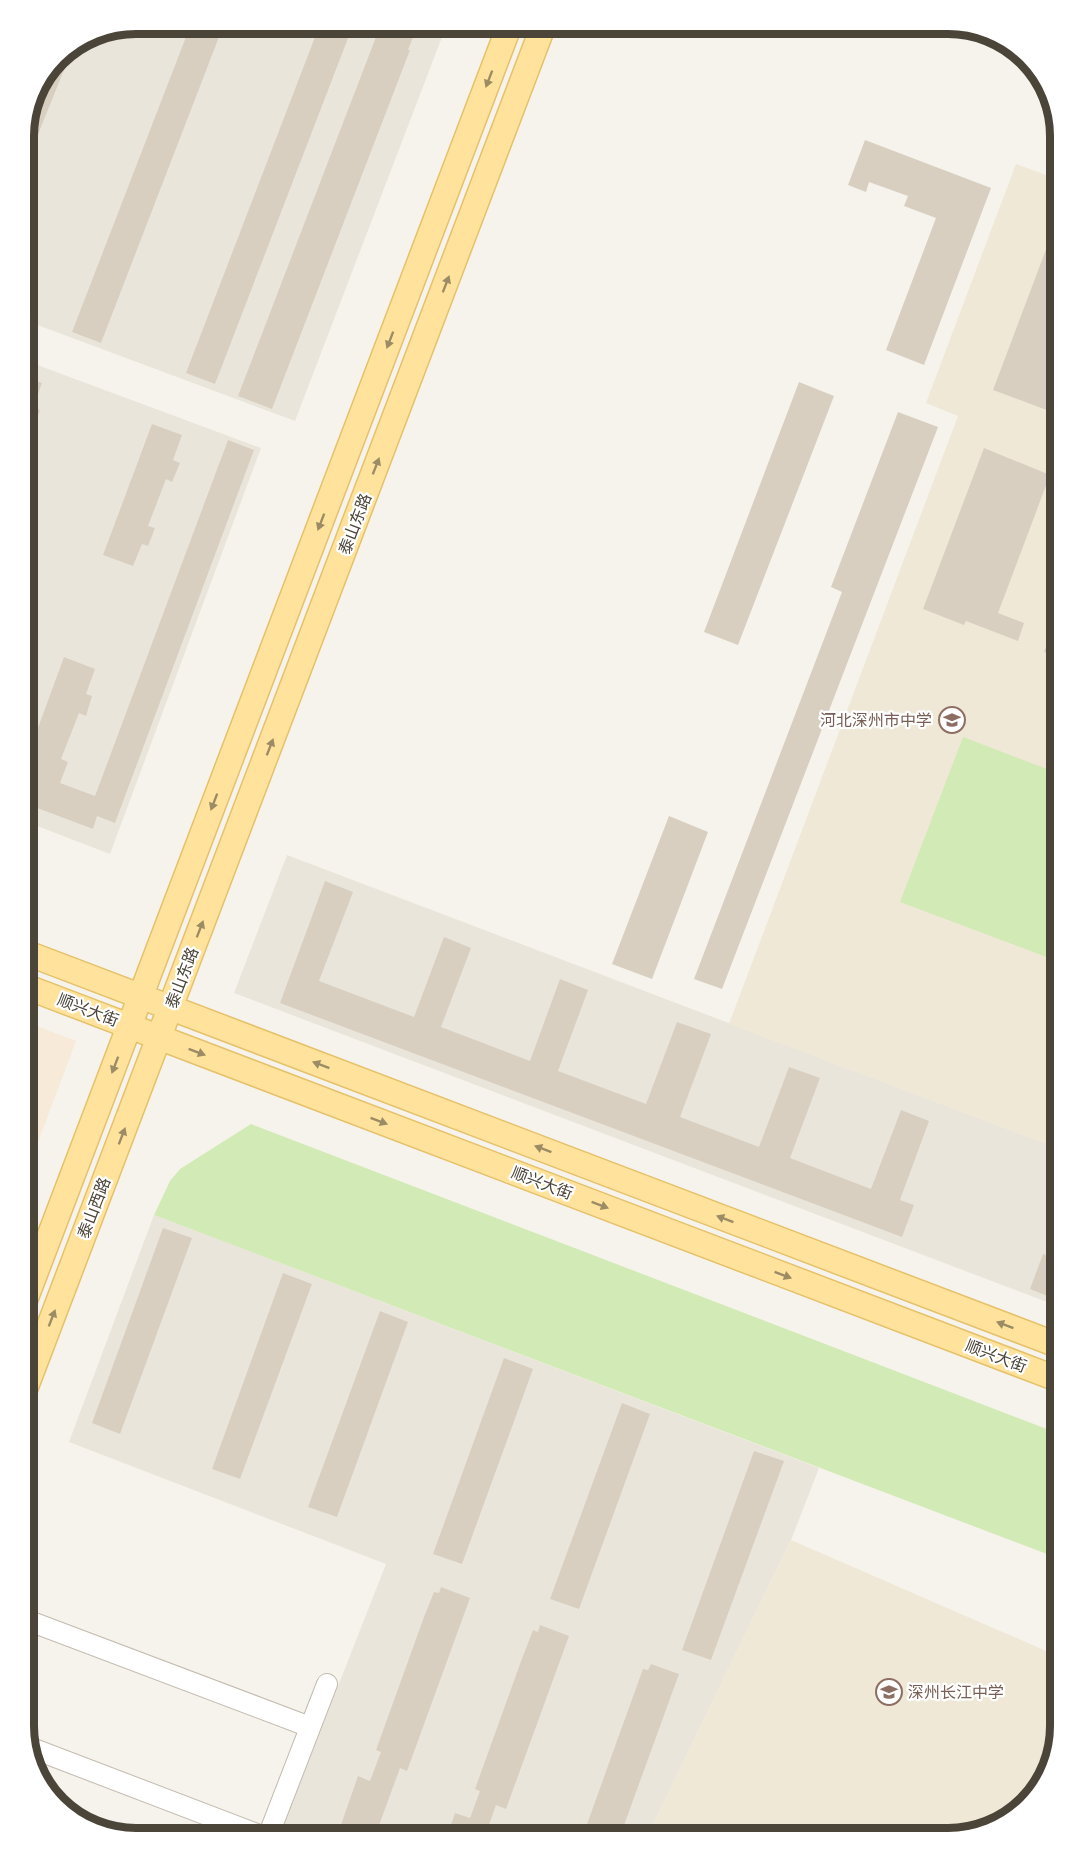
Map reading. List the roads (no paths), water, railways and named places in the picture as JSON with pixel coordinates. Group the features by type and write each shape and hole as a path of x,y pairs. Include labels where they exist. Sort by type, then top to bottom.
{"main road":[{"name":"泰山东路","path":"135,1011 506,34"},
{"name":"泰山东路","path":"165,1023 540,34"},
{"name":"顺兴大街","path":"34,958 135,1011 1050,1376"},
{"name":"顺兴大街","path":"34,988 135,1011"},
{"name":"泰山西路","path":"34,1276 135,1011"},
{"name":"顺兴大街","path":"165,1023 1050,1342"},
{"name":"泰山西路","path":"34,1365 165,1023"}],"street":[{"path":"34,1623 310,1727"},
{"path":"271,1828 327,1684"},
{"path":"37,1750 241,1828"}],"place":[{"name":"河北深州市中学","path":"952,720"},
{"name":"深州长江中学","path":"889,1692"}]}
